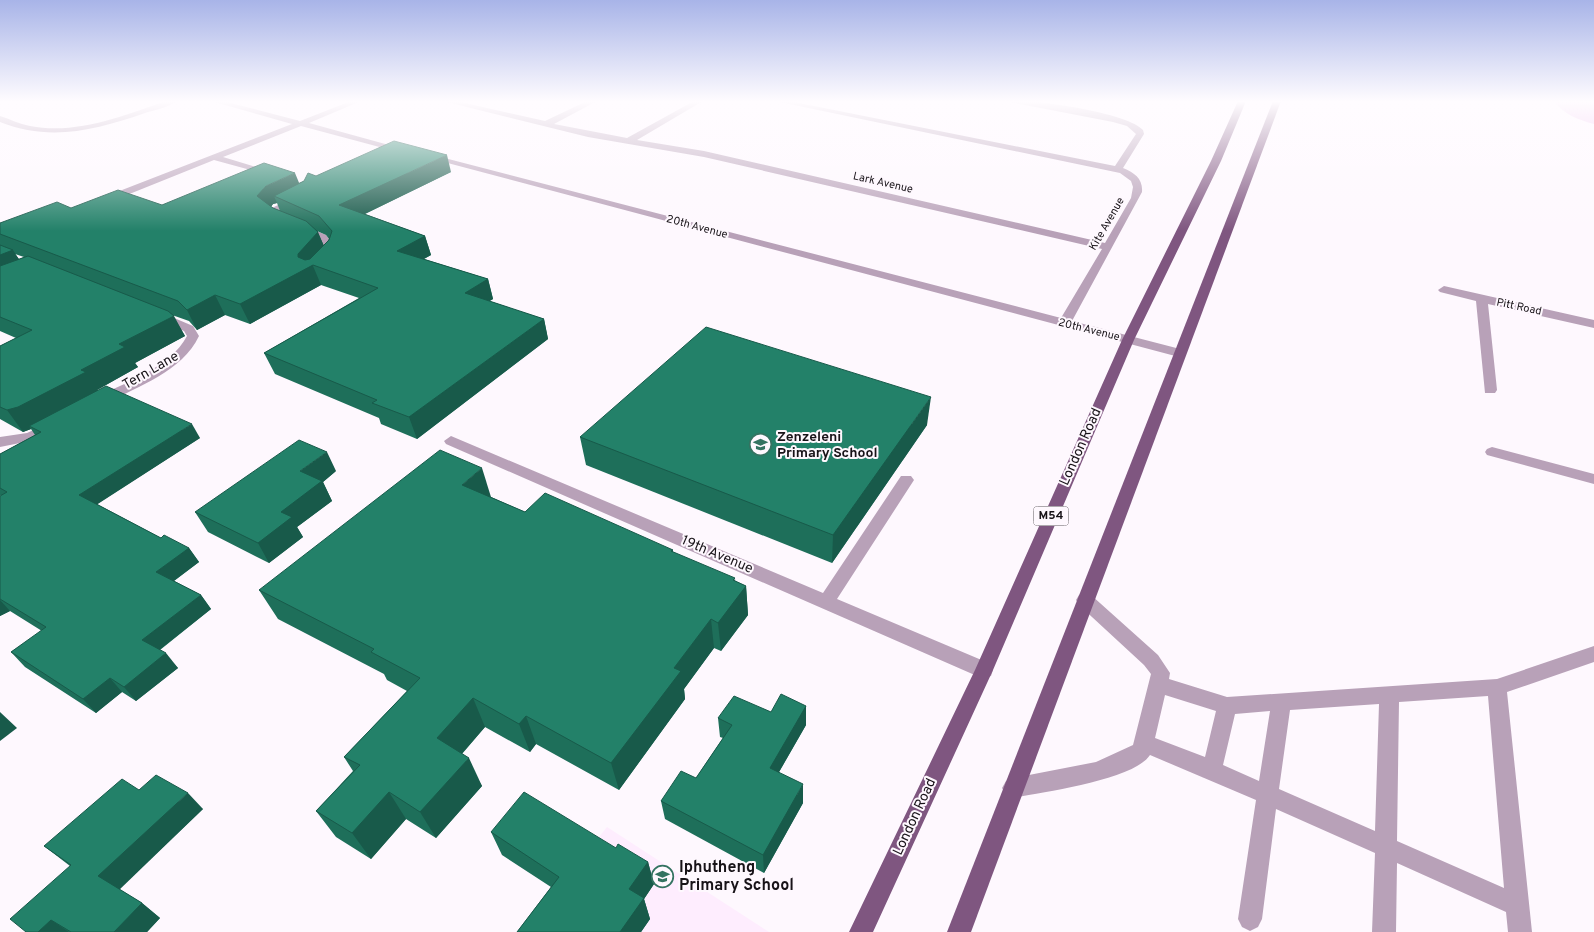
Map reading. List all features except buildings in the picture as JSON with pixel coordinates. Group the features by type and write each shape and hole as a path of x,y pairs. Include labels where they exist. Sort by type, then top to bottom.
{"main road":[{"name":"London Road","path":"861,932 984,670 1128,340 1223,144"},
{"path":"959,932 1260,144"}],"street":[{"path":"102,202 246,144"},
{"name":"20th Avenue","path":"378,144 1179,353"},
{"name":"Lark Avenue","path":"648,144 704,154 1108,247"},
{"path":"996,144 1118,169 1133,144"},
{"path":"214,157 277,177"},
{"name":"Kite Avenue","path":"1064,324 1136,198 1139,188 1134,176 1118,169"},
{"path":"307,195 278,208 272,214 327,241 333,251 324,264"},
{"name":"Pitt Road","path":"1444,290 1594,324"},
{"path":"1482,299 1490,390"},
{"name":"Tern Lane","path":"90,406 175,360 191,344 193,336 189,328 148,312"},
{"path":"0,442 30,437 65,419"},
{"name":"19th Avenue","path":"451,441 984,670"},
{"path":"1492,452 1594,480"},
{"path":"826,602 906,480"},
{"path":"1013,788 1109,768 1127,761 1142,751 1161,673 1151,660 1085,600"},
{"path":"1158,684 1227,706 1389,695 1497,687 1594,654"},
{"path":"1497,687 1520,932"},
{"path":"1384,932 1389,695"},
{"path":"1250,919 1282,702"},
{"path":"1212,770 1227,706"},
{"path":"1144,742 1268,794 1517,905"}],"shaded area":[{"name":"Iphutheng Primary School","path":"607,827 769,932 523,932"}],"place":[{"name":"Zenzeleni Primary School","path":"761,445"},
{"name":"Iphutheng Primary School","path":"663,877"}]}
